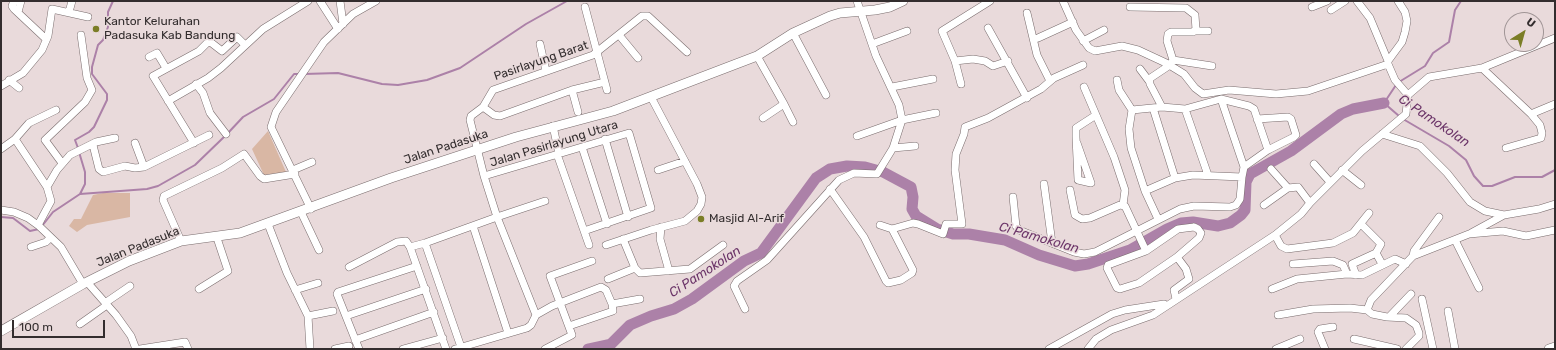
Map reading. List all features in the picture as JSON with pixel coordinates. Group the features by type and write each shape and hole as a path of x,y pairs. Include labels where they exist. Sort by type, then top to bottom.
{"street":[{"path":"14,1 12,6 46,39"},
{"path":"18,12 21,1"},
{"path":"68,12 72,1"},
{"path":"168,101 221,68 263,29 308,1"},
{"path":"320,1 340,27"},
{"path":"340,1 340,27"},
{"path":"311,209 271,127 276,112 324,42 353,14 376,1"},
{"path":"745,309 734,286 737,281 767,260 839,180 854,173 876,174 893,148 902,120 899,105 872,44 857,1"},
{"name":"Jalan Padasuka","path":"1,331 85,283 129,261 181,241 217,238 240,233 311,209 391,178 553,126 613,110 757,56 792,33 830,16 840,13 890,7 903,1"},
{"path":"961,84 955,61 943,30 990,1"},
{"path":"1064,1 1083,41 1089,48 1095,51 1122,46 1130,47 1172,63 1212,66"},
{"path":"1312,7 1327,1"},
{"path":"1331,10 1346,1"},
{"path":"1358,1 1370,18 1397,82 1408,95"},
{"path":"1208,31 1172,32 1168,34 1167,40 1172,63 1184,74 1195,88 1203,94 1229,90 1276,94 1308,90 1388,63 1402,42 1407,21 1405,12 1398,1"},
{"path":"585,7 607,90"},
{"path":"1130,7 1186,8 1195,15 1196,30 1194,31"},
{"path":"1,86 23,73 34,61 44,46 48,36 52,9 88,16"},
{"path":"1027,14 1037,54 1050,81"},
{"name":"Pasirlayung Barat","path":"478,150 470,120 472,115 482,107 493,90 598,53 642,16 645,15 687,52"},
{"path":"1038,38 1073,22"},
{"path":"988,28 1008,61 1026,98"},
{"path":"1083,41 1104,30"},
{"path":"872,44 907,31"},
{"path":"792,33 826,95"},
{"path":"62,163 46,139 85,102 92,90 87,78 81,35"},
{"path":"620,35 638,58"},
{"path":"194,143 153,76 199,52 209,41 222,52 237,37 245,46"},
{"path":"1088,349 1096,339 1111,330 1153,314 1275,234 1301,214 1342,170 1382,134 1401,120 1406,114 1408,95 1423,81 1435,74 1482,68 1555,38"},
{"path":"540,44 546,71"},
{"path":"149,57 157,53 166,68"},
{"path":"757,56 793,122"},
{"path":"955,61 974,59 986,61 993,66 1008,61"},
{"path":"1149,81 1151,77 1172,63"},
{"path":"880,225 892,229 913,223 943,234 946,224 962,224 955,170 956,154 964,134 965,127 988,118 1026,98 1050,81 1083,65"},
{"path":"1482,68 1531,114 1540,125 1542,133 1541,138 1506,148"},
{"path":"1140,69 1149,81 1162,107"},
{"path":"892,87 933,79"},
{"path":"9,80 19,88"},
{"path":"1117,80 1119,90 1132,110 1129,139 1145,192 1158,219"},
{"path":"482,107 494,115 500,116 572,90 605,82"},
{"path":"196,84 203,93 210,114 226,134"},
{"path":"1084,87 1114,157 1124,190 1123,205 1144,246"},
{"path":"572,90 578,112"},
{"path":"606,245 661,227 685,221 691,217 701,204 702,197 697,184 650,97"},
{"path":"1132,110 1162,107 1185,109 1221,100 1252,107 1268,150"},
{"path":"1013,197 1017,228 1074,252 1090,253 1136,232 1158,219 1180,209 1194,206 1230,207 1236,205 1240,199 1244,167 1221,100"},
{"path":"763,118 784,104"},
{"path":"1531,114 1555,104"},
{"path":"1153,108 1175,178"},
{"path":"1185,109 1208,176"},
{"path":"1,149 15,139 29,123 56,110"},
{"path":"857,136 902,120 936,113"},
{"path":"1077,143 1091,183 1078,180 1076,128 1096,115"},
{"path":"1244,167 1268,150 1296,137 1291,119 1288,117 1257,119"},
{"path":"553,126 558,154 589,245"},
{"name":"Jalan Pasirlayung Utara","path":"484,176 605,139 630,133 651,206 649,209 628,217"},
{"path":"1382,134 1420,146 1447,172 1470,202 1485,211 1504,215"},
{"path":"93,145 101,171 125,166 135,168 144,167 209,135"},
{"path":"48,187 62,163 74,153 116,138"},
{"path":"15,139 28,155 48,187 52,203 40,218 40,227"},
{"path":"584,231 628,217 605,139"},
{"path":"135,143 144,167"},
{"path":"893,148 915,146"},
{"path":"582,147 607,224"},
{"path":"478,150 484,176 497,216 536,316"},
{"path":"181,241 163,200 164,196 222,168 244,154 260,176 264,179 294,172 312,162"},
{"path":"658,170 685,161"},
{"path":"1314,164 1330,182"},
{"path":"1271,169 1288,188"},
{"path":"1342,170 1361,185"},
{"path":"1145,192 1175,178 1193,175 1242,177"},
{"path":"1044,184 1052,243"},
{"path":"1264,205 1288,188 1298,187 1310,203"},
{"path":"830,189 864,237 888,283 901,280 912,273 913,270 892,229"},
{"path":"1070,190 1075,215 1082,219 1123,205"},
{"path":"410,247 426,243 497,216 545,201"},
{"path":"1413,256 1469,234 1504,215 1539,209 1555,204"},
{"path":"1,210 14,212 28,218 40,227 67,255 85,283 122,322 136,349"},
{"path":"301,212 319,250"},
{"path":"1275,234 1283,249 1320,246 1332,243 1353,233 1370,213"},
{"path":"1367,310 1371,300 1413,256 1414,251 1439,217"},
{"path":"268,224 295,290 308,316 310,349"},
{"path":"1356,275 1352,264 1376,253 1381,244 1362,224"},
{"path":"473,226 508,333"},
{"path":"661,227 660,239 669,271"},
{"path":"1194,227 1198,229 1201,233 1199,238 1177,257 1139,283 1118,289 1107,266 1178,229 1194,227"},
{"path":"1469,234 1503,232 1526,236 1555,230"},
{"path":"31,247 46,242 50,238"},
{"path":"199,289 228,270 217,238"},
{"path":"623,239 635,268 640,272 669,271 694,267 723,245"},
{"path":"1455,240 1479,288"},
{"path":"349,267 397,242 406,241 410,247 426,289 446,349"},
{"path":"426,243 458,348 531,325 536,316 560,302 601,287 606,290 612,304 613,311 570,330"},
{"path":"1376,253 1382,264"},
{"path":"1176,299 1174,290 1189,279 1186,269 1177,257"},
{"path":"1272,289 1297,279 1347,274 1362,275 1395,259 1406,264"},
{"path":"545,349 571,337 570,330 550,276 592,261"},
{"path":"1293,264 1333,261 1343,265 1347,274"},
{"path":"359,349 337,294 340,290 417,266"},
{"path":"608,279 635,268"},
{"path":"295,290 318,282"},
{"path":"80,324 130,286"},
{"path":"346,316 426,289"},
{"path":"1390,316 1411,294"},
{"path":"612,304 640,299"},
{"path":"1422,299 1433,349"},
{"path":"1049,349 1112,314 1125,310 1167,304"},
{"path":"1278,315 1313,309 1350,308 1367,310 1372,314 1406,318 1416,325 1419,336 1406,349"},
{"path":"308,316 333,311"},
{"path":"355,340 434,312"},
{"path":"1448,312 1455,349"},
{"path":"1325,349 1318,332 1320,329 1333,327"},
{"path":"403,349 443,338"},
{"path":"1276,349 1288,347 1300,339"},
{"path":"1354,339 1397,349"},
{"path":"140,349 184,342 188,349"},
{"path":"336,349 349,346"},
{"path":"1548,349 1555,347"}],"shaded area":[{"path":"268,131 286,172 264,175 252,149"},
{"path":"103,193 130,193 130,217 87,225 77,232 69,226 74,219 81,219 93,195"}],"waterway":[{"path":"78,148 75,140 89,132 94,127 107,100 107,94 92,74 92,67 98,45 103,40 108,27 108,12 113,1"},
{"path":"304,74 338,73 382,84 398,85 427,80 460,68 526,24 567,1"},
{"path":"1399,82 1425,66 1433,53 1449,42 1455,10 1461,1"},
{"path":"228,133 243,117 274,99 294,74 300,74"},
{"name":"Ci Pamokolan","path":"1396,85 1384,103 1399,116"},
{"name":"Ci Pamokolan","path":"588,349 611,344 630,325 651,316 674,309 692,299 744,261 761,253 816,178 830,169 847,166 865,167 883,172 911,187 913,197 912,209 916,216 937,229 953,234 969,234 1005,240 1039,255 1075,266 1088,264 1130,250 1167,229 1181,223 1193,222 1218,226 1230,223 1245,210 1246,182 1250,174 1291,151 1341,114 1353,109 1384,103"},
{"name":"Ci Pamokolan","path":"1403,119 1449,146 1466,160 1474,176 1483,186 1492,186 1515,177 1542,177 1555,170"},
{"path":"80,194 147,189 158,186 195,165 225,136"},
{"path":"42,226 53,212 80,194 85,184 85,172 79,152"},
{"path":"1,217 13,218 30,231 39,229"}],"place":[{"name":"Kantor Kelurahan Padasuka Kab Bandung","path":"96,29"},
{"name":"Masjid Al-Arif","path":"701,219"}]}
